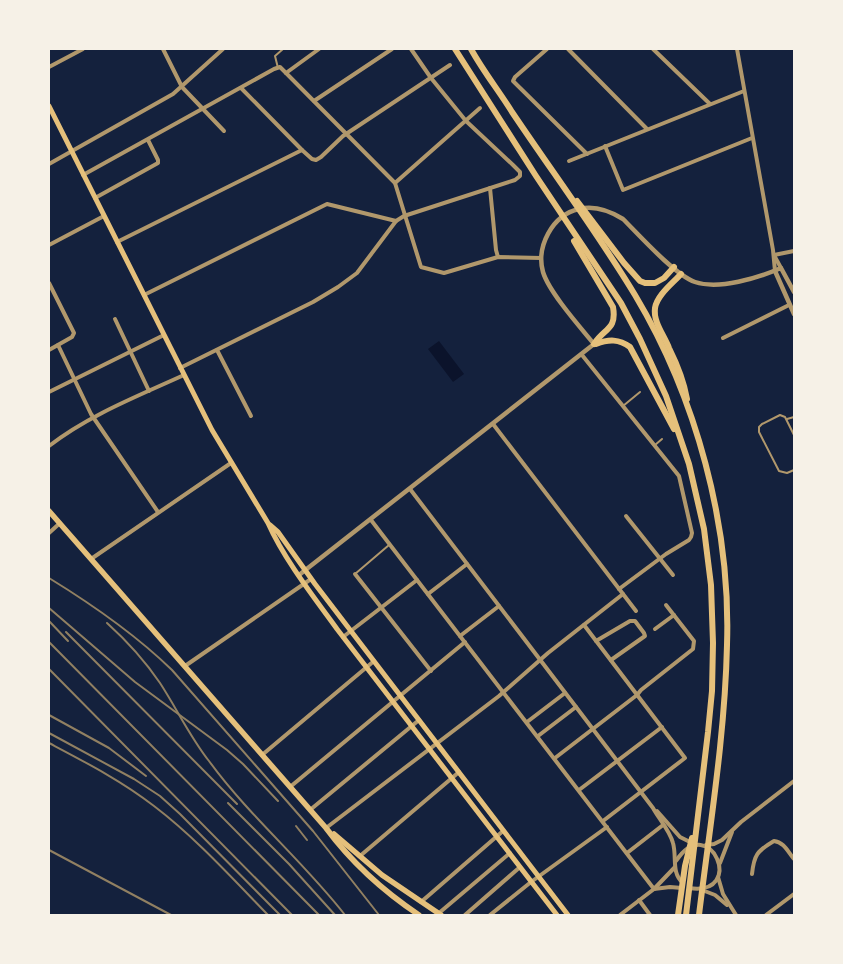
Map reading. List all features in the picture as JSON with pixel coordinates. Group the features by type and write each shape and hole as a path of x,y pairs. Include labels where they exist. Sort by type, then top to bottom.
{"highway":[{"path":"455,49 574,237 621,304 640,339 666,396 689,464 704,529 713,613 712,691 686,915"},
{"path":"471,49 554,173 595,228 640,281 655,283 664,278 674,267"},
{"path":"595,228 659,340 690,413"},
{"path":"574,237 613,307 613,323 594,344"},
{"path":"681,274 659,299 655,307 656,320 670,349 685,388 690,413 713,494 722,551 727,612 725,695 699,915"},
{"path":"594,344 615,340 623,342 630,347 667,414 689,464"},
{"path":"678,915 688,849 696,825"}],"main road":[{"path":"49,106 180,368 231,463 304,584 343,638 557,915"},
{"path":"49,511 357,865 373,880 419,915"},
{"path":"268,523 278,532 351,632 568,915"},
{"path":"326,828 382,875 440,914"}],"street":[{"path":"67,49 70,55"},
{"path":"49,67 83,49"},
{"path":"163,49 182,87 224,131"},
{"path":"49,164 174,94 223,49"},
{"path":"286,73 319,49"},
{"path":"314,101 392,49"},
{"path":"180,368 313,302 338,287 357,273 396,221 404,216 516,180 520,176 520,172 466,121 431,78 411,49"},
{"path":"547,49 515,77 513,81 587,154"},
{"path":"568,49 647,129"},
{"path":"653,49 710,104"},
{"path":"737,49 774,255 774,271 794,314"},
{"path":"242,88 302,150 312,159 316,160 347,134 450,65"},
{"path":"83,175 278,68 283,69 395,183 419,264 422,268 444,273 498,257 541,258"},
{"path":"569,161 744,90"},
{"path":"395,183 480,108"},
{"path":"605,146 624,190 752,138"},
{"path":"95,198 158,164 158,160 148,140"},
{"path":"117,242 302,150"},
{"path":"490,188 498,257"},
{"path":"144,295 327,204 396,221"},
{"path":"299,575 594,344 547,282 542,267 542,247 546,236 556,223 567,214 579,209 590,208 612,212 623,219 681,274 695,282 714,285 736,281 781,268"},
{"path":"49,245 104,216"},
{"path":"774,255 794,251"},
{"path":"774,255 794,292"},
{"path":"49,283 74,334 49,350"},
{"path":"723,338 789,305"},
{"path":"115,319 149,391"},
{"path":"49,392 164,335"},
{"path":"58,345 93,417 158,512"},
{"path":"217,350 251,416"},
{"path":"582,355 679,476 692,532 692,537 689,540 660,558 620,589"},
{"path":"49,446 73,428 93,417 184,375"},
{"path":"493,424 636,611"},
{"path":"91,559 231,463"},
{"path":"410,489 653,808 672,840 678,879 689,888"},
{"path":"626,516 673,574"},
{"path":"371,520 654,889"},
{"path":"49,533 60,523"},
{"path":"428,594 467,564"},
{"path":"355,574 431,671"},
{"path":"185,666 311,579"},
{"path":"343,638 417,580"},
{"path":"326,828 503,692 540,659 623,594"},
{"path":"555,758 638,695 641,690 693,649 694,641 666,605"},
{"path":"460,636 499,606"},
{"path":"655,630 674,615"},
{"path":"596,640 632,619 635,620 645,636 611,660"},
{"path":"584,625 684,758 603,821"},
{"path":"290,787 465,642"},
{"path":"262,755 374,661"},
{"path":"527,722 565,693"},
{"path":"538,736 576,707"},
{"path":"310,810 419,720"},
{"path":"579,790 662,727"},
{"path":"360,856 459,772"},
{"path":"653,808 680,837 696,845 704,846 717,843 794,781"},
{"path":"627,853 663,826"},
{"path":"490,915 531,882 607,827"},
{"path":"733,830 720,865 718,877 723,894 736,915"},
{"path":"421,902 503,831"},
{"path":"752,874 753,859 756,854 774,841 784,845 794,860"},
{"path":"676,861 683,850 696,845"},
{"path":"704,846 715,853 720,865"},
{"path":"440,914 510,853"},
{"path":"464,915 520,867"},
{"path":"620,915 654,889 675,867"},
{"path":"702,890 711,886 718,877"},
{"path":"654,889 670,887 702,890 716,895 733,910"},
{"path":"766,915 794,894"},
{"path":"639,900 650,915"}],"lane":[{"path":"278,68 275,56 283,49"},
{"path":"623,406 640,392"},
{"path":"794,435 783,416 778,415 762,424 759,430 779,471 787,473 794,470"},
{"path":"786,420 794,417"},
{"path":"654,445 662,439"},
{"path":"355,574 390,545"}],"water":[{"path":"439,341 464,374 453,382 428,349"}],"railway":[{"path":"49,578 113,621 172,670 313,831 379,915"},
{"path":"49,608 135,682 227,750 278,801"},
{"path":"49,621 68,641"},
{"path":"107,623 135,651 154,675 202,752 241,801 312,876 345,915"},
{"path":"66,632 237,804"},
{"path":"49,642 319,915"},
{"path":"49,669 292,915"},
{"path":"49,715 109,748 146,776"},
{"path":"49,733 134,779 160,796 280,915"},
{"path":"49,743 116,780 154,806 199,845 268,915"},
{"path":"228,803 289,864 335,915"},
{"path":"296,826 307,840"},
{"path":"49,850 171,915"}]}
